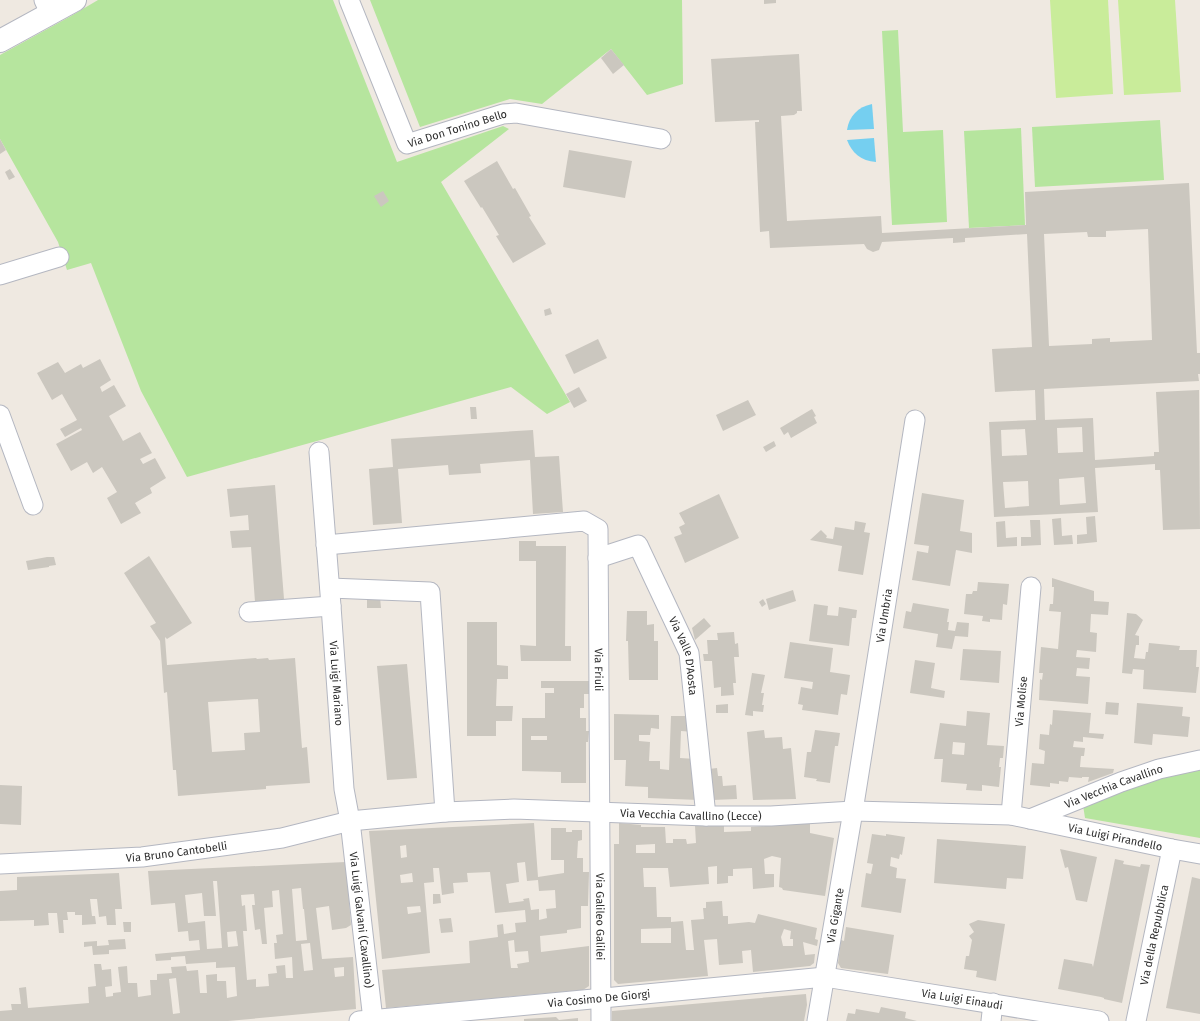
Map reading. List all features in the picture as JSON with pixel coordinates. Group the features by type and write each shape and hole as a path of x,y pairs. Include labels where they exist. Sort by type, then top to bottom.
{"street":[{"path":"0,41 47,7 75,0"},
{"name":"Via Don Tonino Bello","path":"349,0 407,144 503,114 516,113 661,139"},
{"path":"0,275 59,257"},
{"path":"0,415 33,505"},
{"name":"Via Umbria","path":"853,811 915,420"},
{"name":"Via Luigi Mariano","path":"319,452 331,597 344,789 350,821"},
{"name":"Via Friuli","path":"326,545 584,522 598,529 600,812"},
{"name":"Via Valle D'Aosta","path":"598,558 638,545 689,653 706,816"},
{"name":"Via Molise","path":"1011,815 1031,587"},
{"path":"249,612 331,597 430,592 445,812"},
{"name":"Via Vecchia Cavallino","path":"1030,819 1121,782 1159,769 1200,760"},
{"name":"Via Vecchia Cavallino (Lecce)","path":"350,821 445,812 514,809 706,816 771,816 853,811 1011,815 1030,819"},
{"name":"Via Gigante","path":"817,1021 853,811"},
{"name":"Via Galileo Galilei","path":"600,812 601,1021"},
{"name":"Via Luigi Pirandello","path":"1030,819 1200,854"},
{"name":"Via Bruno Cantobelli","path":"0,864 142,857 282,838 350,821"},
{"name":"Via Luigi Galvani (Cavallino)","path":"350,821 366,1020"},
{"name":"Via della Repubblica","path":"1136,1021 1172,849"},
{"name":"Via Cosimo De Giorgi","path":"366,1020 456,1017 600,998 825,977"},
{"name":"Via Luigi Einaudi","path":"825,977 992,1012 1099,1021"}],"green space":[{"path":"98,0 333,0 397,162 503,126 509,129 441,182 570,402 547,414 511,387 187,477 141,391 91,263 67,270 58,242 0,139 0,55"},
{"path":"370,0 682,0 683,84 647,95 611,49 542,104 510,99 420,127"},
{"path":"1050,0 1108,0 1113,94 1056,98"},
{"path":"1118,0 1175,0 1181,92 1124,95"},
{"path":"898,30 903,132 943,130 947,222 892,225 882,31"},
{"path":"1160,120 1164,180 1035,187 1032,127"},
{"path":"1021,128 1025,225 969,228 964,131"},
{"path":"1200,767 1200,838 1085,818 1083,805 1139,782"}],"water":[{"path":"872,104 874,129 847,130 852,116 862,107"},
{"path":"874,138 876,162 866,160 858,156 847,140"}],"building":[{"path":"764,0 776,0 776,3 764,4"},
{"path":"611,49 624,65 613,74 601,58"},
{"path":"799,54 802,111 797,111 794,115 781,116 787,221 881,216 882,233 1026,225 1025,192 1189,183 1197,353 1200,353 1200,374 1198,374 1199,381 1044,389 1045,420 1093,418 1095,460 1154,456 1154,452 1159,452 1156,392 1199,390 1200,529 1163,530 1160,470 1155,470 1155,464 1095,468 1098,512 994,517 989,422 1036,420 1035,390 995,392 992,349 1032,347 1027,234 965,238 965,242 953,243 953,238 882,242 879,250 873,252 867,249 864,244 770,248 769,231 760,232 755,122 759,122 759,120 715,122 711,59","holes":["1148,229 1152,340 1110,342 1110,338 1092,339 1092,344 1049,346 1044,234 1087,232 1088,237 1106,237 1106,231","1082,427 1083,452 1058,453 1057,428","1025,429 1027,455 1002,456 1001,430","1084,477 1086,503 1060,505 1059,479","1028,481 1029,506 1005,508 1003,482"]},
{"path":"0,139 6,150 0,154"},
{"path":"569,150 632,161 625,198 563,187"},
{"path":"497,161 513,189 515,188 531,216 529,217 546,244 513,263 496,236 499,235 464,181"},
{"path":"10,169 15,177 9,180 5,172"},
{"path":"383,191 389,201 381,207 374,196"},
{"path":"550,308 552,314 545,316 544,310"},
{"path":"598,339 607,358 574,374 565,355"},
{"path":"100,359 111,380 100,387 102,392 114,385 126,406 109,416 123,441 140,432 152,453 140,459 143,464 155,458 166,478 150,488 152,493 135,503 141,513 121,524 107,498 117,492 102,467 93,473 87,462 71,471 56,444 82,430 81,428 65,437 60,429 77,420 62,394 52,400 37,373 58,362 65,373 81,364 83,368"},
{"path":"579,387 587,401 574,408 566,394"},
{"path":"748,400 756,415 723,431 716,415"},
{"path":"470,407 476,407 477,419 471,419"},
{"path":"812,409 816,416 814,417 817,423 791,438 788,432 784,435 780,428"},
{"path":"533,430 535,457 559,456 563,512 533,514 530,460 480,464 481,473 449,475 448,465 398,469 402,523 373,525 369,469 393,467 391,439"},
{"path":"774,441 776,446 766,452 763,447"},
{"path":"275,485 284,599 255,602 251,547 232,548 230,531 249,530 248,515 230,517 227,489"},
{"path":"922,493 964,500 960,531 972,533 972,553 956,550 950,586 912,580 917,551 928,553 929,546 914,544"},
{"path":"719,494 739,538 685,563 674,537 682,534 679,527 685,524 679,513"},
{"path":"1095,516 1097,542 1077,544 1077,535 1087,534 1086,517"},
{"path":"1061,518 1062,536 1072,535 1073,544 1054,545 1052,519"},
{"path":"1030,520 1040,520 1041,545 1021,546 1021,537 1031,537"},
{"path":"855,521 866,523 864,532 870,533 863,575 838,571 842,546 810,540 821,530 827,536 826,538 833,539 835,527 854,530"},
{"path":"1005,521 1006,538 1017,537 1017,546 997,547 996,522"},
{"path":"519,541 536,541 536,546 566,546 565,646 571,646 571,661 521,661 520,645 536,646 536,561 519,561"},
{"path":"149,556 192,623 167,639 165,637 167,665 256,658 268,658 269,660 295,658 302,748 307,747 310,783 266,786 266,789 178,796 176,770 173,770 167,692 164,693 160,641 150,626 156,623 124,573","holes":["258,699 260,732 244,733 245,750 212,752 208,702"]},
{"path":"54,557 56,565 28,570 26,561"},
{"path":"1052,578 1094,591 1094,601 1109,602 1108,615 1091,614 1090,632 1097,633 1096,652 1077,650 1076,657 1090,658 1089,669 1077,668 1076,676 1090,677 1088,704 1039,700 1040,679 1042,680 1043,673 1039,673 1041,647 1058,649 1061,612 1049,611 1050,604 1053,604 1054,587 1052,587"},
{"path":"978,582 1009,584 1007,605 1003,604 1002,620 990,619 990,622 982,621 983,616 964,614 966,594 972,594 973,591 977,591"},
{"path":"793,590 796,601 769,610 766,599"},
{"path":"367,597 380,597 381,608 367,608"},
{"path":"763,599 766,604 762,607 759,602"},
{"path":"913,603 949,609 947,622 949,622 948,630 955,631 957,622 969,623 968,637 955,636 952,649 936,647 938,634 903,628 906,611 911,612"},
{"path":"814,604 828,606 827,615 838,616 839,607 857,610 856,618 852,618 849,646 809,641"},
{"path":"627,611 647,611 647,625 654,624 654,641 658,641 658,680 629,680 628,641 626,641"},
{"path":"1127,613 1136,614 1143,620 1135,635 1139,636 1139,645 1136,645 1134,658 1145,659 1146,652 1148,652 1149,643 1180,646 1179,650 1197,650 1196,667 1199,667 1196,693 1143,689 1144,670 1133,669 1132,674 1122,673"},
{"path":"704,618 711,626 695,640 692,628"},
{"path":"467,622 497,622 497,665 508,666 508,679 497,679 496,706 513,706 512,721 496,721 496,736 467,736"},
{"path":"734,632 735,644 738,643 739,657 734,657 736,683 733,683 734,695 721,696 721,687 714,688 712,661 704,661 703,654 708,654 707,640 718,640 717,633"},
{"path":"790,642 833,648 830,672 850,675 847,695 841,694 838,715 802,710 803,705 798,704 801,687 812,689 813,682 784,678"},
{"path":"963,649 1001,651 999,683 960,680"},
{"path":"915,660 935,663 931,688 945,691 944,698 910,693"},
{"path":"407,664 417,778 387,780 377,666"},
{"path":"752,673 765,675 761,693 764,693 762,705 764,705 763,712 753,711 753,716 745,715"},
{"path":"541,681 589,681 589,694 584,694 584,708 580,708 580,718 586,718 586,731 589,731 588,742 586,742 586,783 561,783 561,772 522,771 522,718 545,718 545,693 554,693 554,688 541,688","holes":["531,736 547,736 547,740 531,740"]},
{"path":"1106,702 1119,703 1118,715 1105,714"},
{"path":"1137,703 1183,707 1182,716 1190,717 1188,737 1153,734 1152,745 1134,743"},
{"path":"728,704 728,713 716,713 716,705"},
{"path":"1053,710 1091,713 1089,733 1104,734 1103,739 1083,737 1083,742 1074,741 1073,747 1085,748 1084,756 1081,756 1080,767 1114,769 1113,773 1088,782 1089,777 1069,777 1068,782 1059,781 1059,784 1050,783 1050,787 1030,785 1032,763 1044,764 1045,751 1039,749 1040,734 1049,735 1050,724 1052,725"},
{"path":"967,711 990,713 987,745 1004,746 1003,758 1000,758 999,767 1001,767 999,787 982,785 982,791 966,790 967,784 941,782 943,759 934,759 940,723 966,726","holes":["953,742 965,743 964,755 952,754"]},
{"path":"614,714 659,715 659,729 651,728 650,735 639,735 639,741 650,742 649,761 660,761 660,769 669,770 671,716 694,716 694,732 681,731 680,758 696,759 699,800 648,798 648,787 625,786 626,760 614,760"},
{"path":"764,730 765,738 782,737 783,749 791,748 796,799 753,800 747,732"},
{"path":"815,730 840,733 838,746 835,746 830,783 804,777 807,752 811,752"},
{"path":"717,768 718,776 722,776 723,786 736,785 737,799 712,800 709,769"},
{"path":"0,785 22,786 21,825 0,824"},
{"path":"534,823 538,877 564,873 564,860 551,860 551,828 566,828 566,832 572,832 572,830 582,830 582,840 578,841 577,858 583,858 583,872 589,872 588,906 581,906 581,928 567,930 567,933 540,936 541,952 589,946 589,986 583,990 386,1008 382,970 470,963 469,941 498,937 497,925 503,924 504,934 516,932 515,923 526,922 525,910 495,913 490,872 467,873 468,882 453,883 454,893 442,895 439,868 433,868 434,882 424,883 430,953 382,959 369,831","holes":["406,845 407,857 401,858 400,846","525,862 527,881 538,880 539,891 555,890 556,908 546,909 547,918 539,920 539,909 531,910 529,898 523,899 524,901 509,903 506,884 519,882 517,863","412,873 413,882 401,883 400,875","420,906 421,912 408,914 407,907","514,940 515,952 528,951 529,962 517,964 518,968 511,968 508,941"]},
{"path":"619,823 641,825 641,827 665,827 666,843 673,843 673,839 686,839 687,844 696,843 695,826 724,825 724,832 751,831 751,827 810,823 810,833 834,838 825,896 783,890 779,887 781,858 772,856 764,859 765,874 774,874 774,887 753,889 752,868 733,869 733,876 728,876 728,883 717,884 717,866 708,867 709,884 670,887 668,868 643,868 644,887 656,887 657,917 671,917 671,922 683,921 686,950 694,950 691,920 704,919 703,908 706,908 706,902 722,901 723,916 728,916 728,924 749,922 755,923 758,914 817,928 815,939 818,940 817,946 803,942 805,955 815,954 814,963 810,966 753,972 751,950 742,951 743,963 719,965 717,939 704,940 708,976 618,984 614,980 614,844 619,844","holes":["655,844 655,853 636,853 636,845","671,928 671,943 641,943 641,929","784,929 791,931 790,939 793,939 793,946 783,946 781,937"]},
{"path":"872,834 886,836 886,834 905,837 902,855 900,854 899,859 891,857 890,866 897,868 896,878 906,879 901,913 861,907 866,873 871,874 873,864 867,863"},
{"path":"937,839 1026,846 1023,879 1007,878 1006,889 934,883"},
{"path":"1060,849 1097,857 1087,902 1076,900 1068,867 1065,868"},
{"path":"1115,859 1124,861 1123,864 1140,867 1141,864 1150,865 1122,1003 1101,997 1058,989 1064,959 1092,964 1093,967"},
{"path":"346,862 351,925 346,928 332,930 329,906 316,908 322,959 353,957 356,1009 228,1021 0,1021 0,1011 12,1010 11,1004 21,1004 19,988 26,987 28,1008 89,1003 88,987 96,986 94,964 101,964 102,970 111,969 112,986 105,987 106,997 113,996 113,993 121,992 118,967 127,966 128,983 137,983 138,997 151,995 150,980 157,980 157,974 172,973 171,967 186,966 187,971 198,970 200,993 207,993 206,975 217,974 217,981 226,981 227,998 237,996 235,967 216,968 216,962 186,964 185,956 171,957 171,960 156,961 155,954 200,950 199,940 189,941 188,931 178,932 175,903 151,905 148,871","holes":["213,881 217,881 222,948 207,949 205,921 188,923 185,895 202,893 204,916 216,916","301,888 307,940 296,941 292,889","279,890 283,934 276,935 277,943 274,943 275,959 292,957 293,978 286,978 285,965 276,966 277,973 268,974 269,986 256,987 256,979 247,980 243,931 247,931 245,905 242,906 241,895 254,894 255,905 252,905 255,930 260,929 262,944 267,944 264,908 273,907 272,891","236,931 238,946 228,947 227,932","310,943 313,970 304,971 301,944","344,967 344,976 335,977 334,968","176,978 180,1013 173,1014 169,979"]},
{"path":"119,873 122,909 115,909 116,925 107,925 106,916 99,917 97,899 90,899 92,916 95,916 96,924 82,925 82,915 75,915 75,912 67,912 68,920 63,920 64,933 59,933 57,913 48,913 49,925 34,926 34,920 0,921 0,891 17,890 17,877"},
{"path":"1192,877 1200,879 1200,1014 1166,1008"},
{"path":"433,894 440,894 441,903 433,904"},
{"path":"451,918 453,932 441,933 439,919"},
{"path":"978,920 1005,924 996,981 976,977 977,971 964,969 966,956 969,956 972,940 969,936 974,932 969,924"},
{"path":"123,922 131,922 131,932 124,932"},
{"path":"846,927 894,935 888,974 841,968 838,963 841,940 844,941"},
{"path":"125,939 126,949 109,950 109,954 93,955 92,946 84,947 84,942 97,941 97,946 109,945 108,940"},
{"path":"806,994 807,1005 804,1021 612,1021 612,1011"},
{"path":"881,1007 906,1012 905,1018 917,1021 846,1021 848,1013 855,1014 856,1009 879,1013"},
{"path":"556,1017 559,1020 578,1018 578,1021 524,1021 524,1019"}]}
